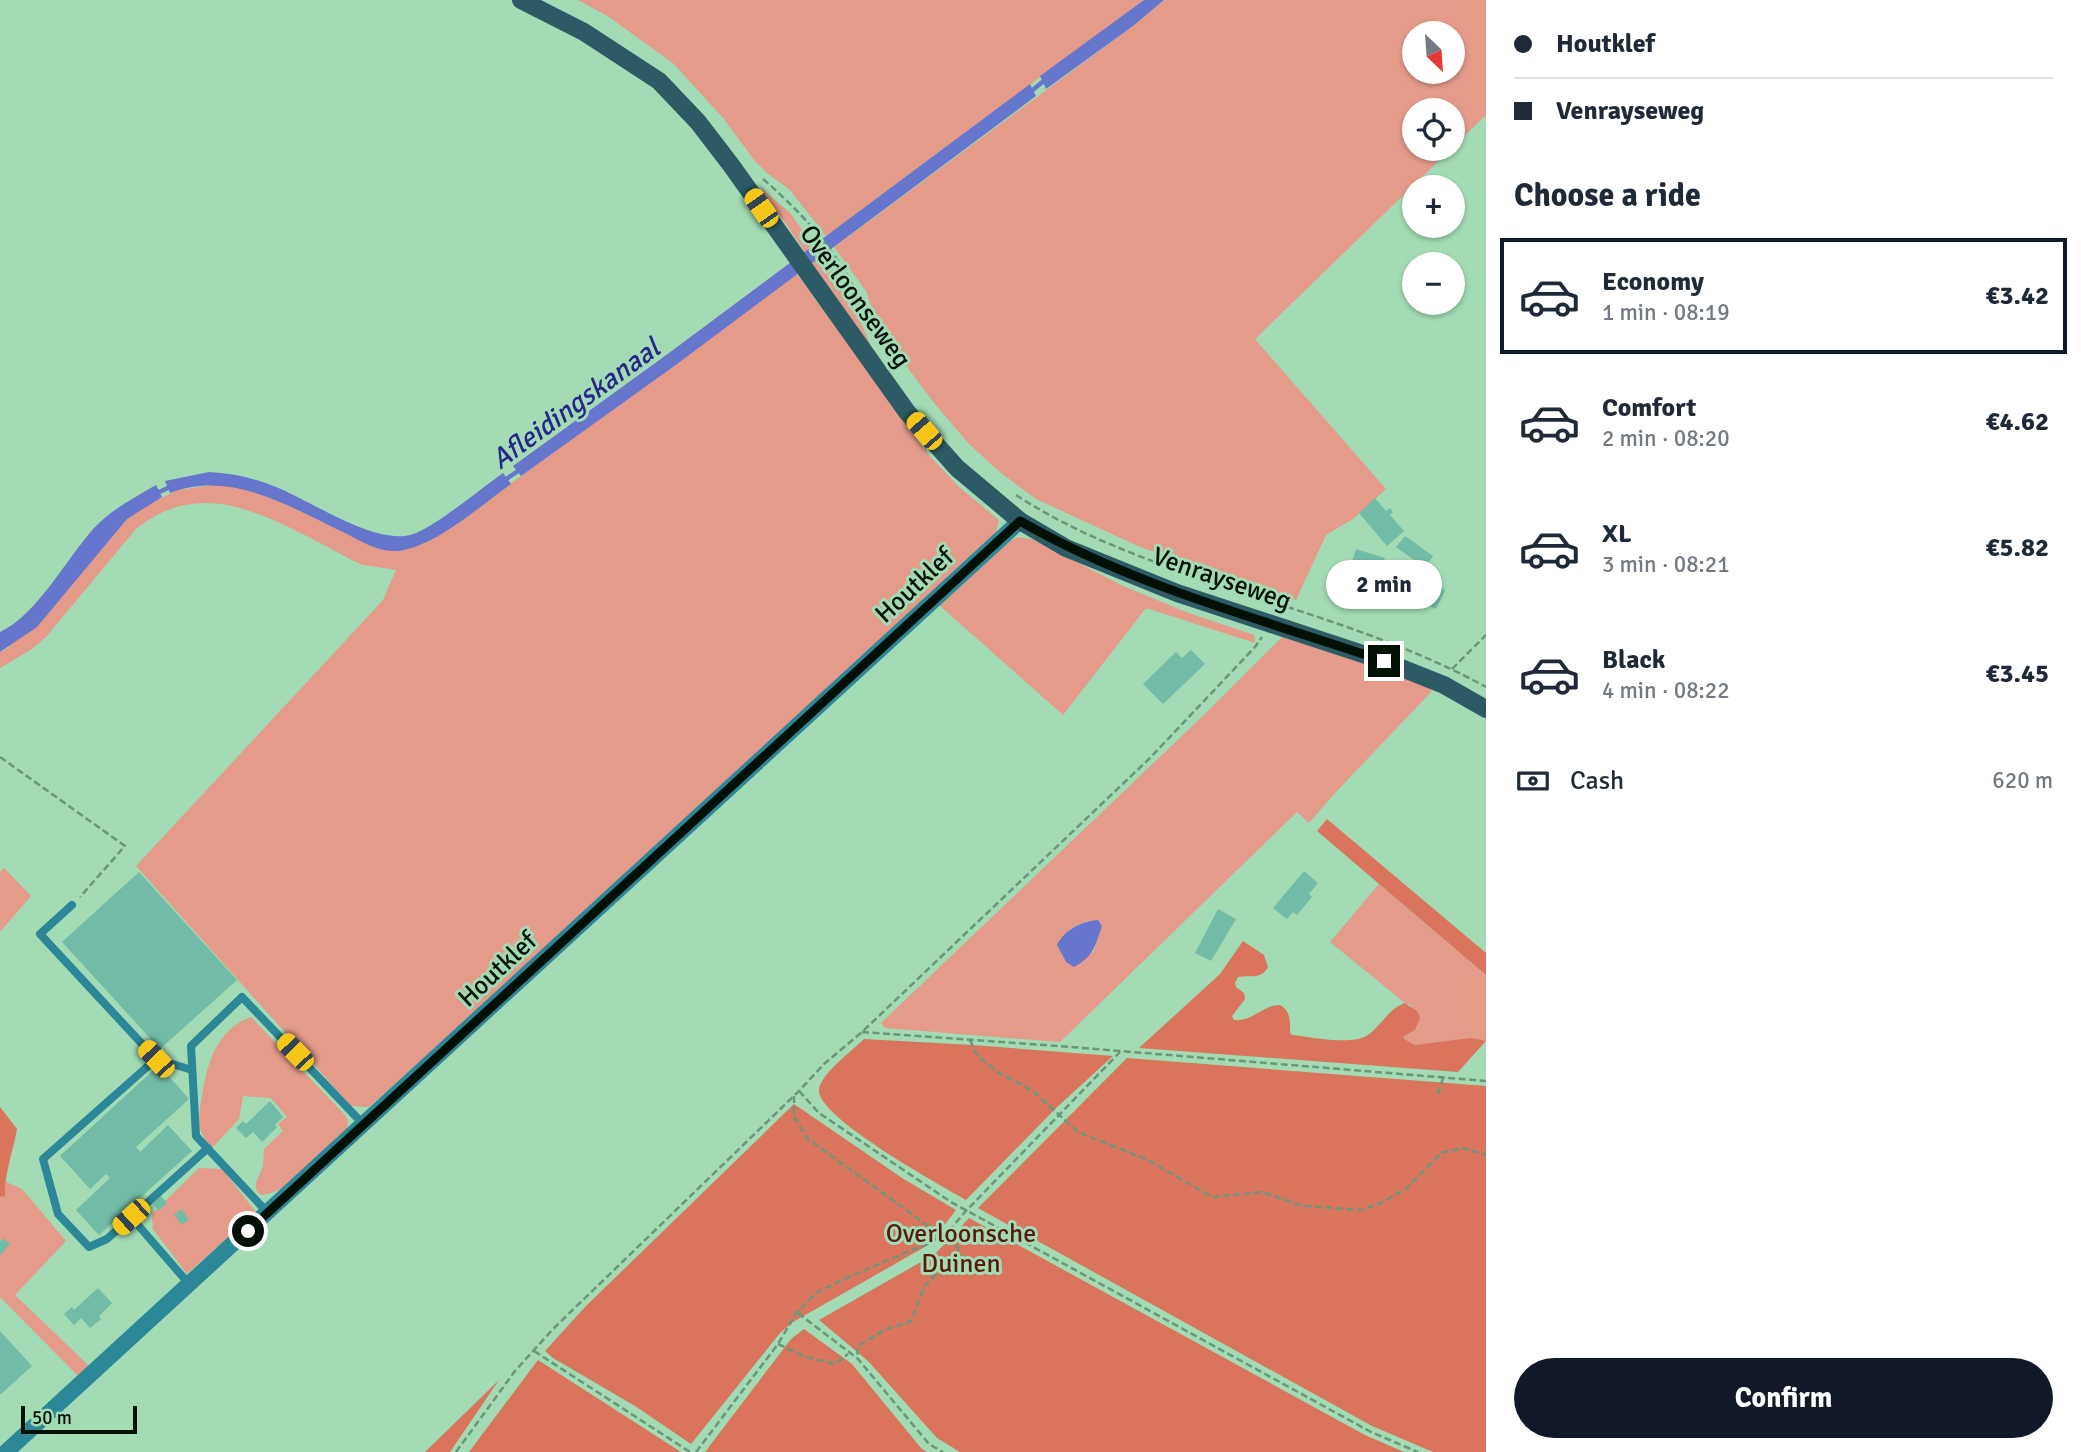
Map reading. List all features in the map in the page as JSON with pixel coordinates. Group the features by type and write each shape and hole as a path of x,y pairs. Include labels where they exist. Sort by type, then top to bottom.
{"street":[{"name":"Overloonseweg","path":"522,0 584,32 659,81 698,122 731,164 907,412 957,468 1020,521"},
{"name":"Venrayseweg","path":"1020,521 1066,548 1177,593 1384,661 1444,685 1486,709"},
{"name":"Houtklef","path":"6,1452 1020,521"}],"lane":[{"path":"72,905 40,934 156,1059 192,1070"},
{"path":"268,1213 196,1136 191,1046 242,997 364,1125"},
{"path":"156,1059 43,1159 58,1214 89,1247 107,1239 208,1149"},
{"path":"131,1217 190,1284"}],"path":[{"name":"Overloonseweg","path":"816,232 857,293 874,338"},
{"name":"Venrayseweg","path":"1016,494 1060,522 1125,552 1371,637 1452,668 1486,687"},
{"path":"456,1452 515,1371 554,1328 794,1096 824,1063 862,1032 1150,758 1255,647 1271,622"},
{"path":"1452,668 1486,635"},
{"path":"0,757 125,846 72,905"},
{"path":"862,1032 1486,1081"},
{"path":"970,1040 986,1063 1033,1091 1078,1132 1148,1160 1212,1197 1262,1192 1303,1206 1361,1210 1381,1203 1407,1188 1441,1153 1463,1148 1486,1155"},
{"path":"695,1452 778,1344 797,1312 816,1293 948,1232 967,1209 1121,1051"},
{"path":"1438,1094 1443,1078"},
{"path":"799,1091 819,1113 951,1202 1371,1432 1418,1452"},
{"path":"794,1096 794,1117 808,1139 931,1228 948,1232 958,1246 963,1264 961,1271 935,1275 924,1287 911,1321 866,1339 857,1347 858,1359"},
{"path":"797,1312 858,1359 929,1444 943,1452"},
{"path":"778,1344 806,1357 835,1364 850,1353"},
{"path":"534,1351 690,1452"}],"shaded area":[{"path":"578,0 1144,0 826,236 790,190 755,161 723,118 674,64 609,17"},
{"path":"1164,0 1486,0 1486,115 1465,135 1465,98 1402,98 1402,161 1439,161 1424,175 1402,175 1402,196 1255,339 1386,489 1353,519 1326,535 1296,600 1140,547 1036,499 1001,473 969,444 885,338 866,291 834,247 1133,26"},
{"path":"760,187 789,212 814,245 805,252"},
{"path":"822,256 844,285 872,348 812,263"},
{"path":"797,274 928,454 960,488 999,520 995,537 725,790 369,1107 351,1106 136,866 383,600 396,570 359,563 255,513 208,503 184,505 160,513 136,529 46,637 32,649 0,668 0,652 8,648 127,519 148,504 178,490 220,484 247,489 281,502 374,547 446,531"},
{"path":"1018,537 1032,539 1121,585 1186,612 1254,635 1255,643 1146,608 1063,715 939,605 1009,541"},
{"path":"1284,635 1432,686 1431,692 1309,823 1297,812 1060,1042 885,1028 881,1023","holes":["1088,921 1097,941 1093,952 1066,962 1062,955 1060,939 1072,928"]},
{"path":"4,868 31,896 0,932 0,872"},
{"path":"1379,884 1486,975 1486,1041 1415,1045 1403,1039 1415,1030 1411,1005 1405,1003 1330,942"},
{"path":"251,1017 345,1115 348,1122 347,1130 307,1170 284,1187 261,1195 256,1190 256,1183 263,1166 264,1149 283,1131 278,1124 287,1117 271,1098 243,1096 239,1119 212,1148 202,1134 199,1121 207,1073 215,1050 230,1030"},
{"path":"199,1168 222,1169 256,1212 187,1274 153,1229 152,1214"},
{"path":"4,1181 22,1189 66,1241 15,1295 88,1365 79,1377 0,1297 0,1197 5,1196"}],"green space":[{"path":"1327,819 1486,953 1486,975 1317,831"},
{"path":"1243,941 1264,955 1268,967 1258,976 1238,977 1236,987 1244,993 1245,999 1232,1016 1234,1020 1246,1019 1280,1005 1288,1014 1292,1035 1352,1040 1368,1035 1394,1009 1405,1003 1418,1012 1420,1018 1415,1030 1403,1037 1415,1045 1471,1038 1486,1041 1458,1072 1139,1048 1220,974"},
{"path":"864,1039 1113,1056 1056,1108 966,1200 859,1134 825,1103 819,1091 824,1078"},
{"path":"1127,1058 1486,1086 1486,1452 1433,1452 1372,1426 978,1208"},
{"path":"794,1104 902,1178 956,1210 930,1244 793,1322 780,1333 691,1444 545,1351 585,1307"},
{"path":"0,1107 17,1129 7,1171 5,1196 0,1197"},
{"name":"Overloonsche Duinen","path":"969,1218 1365,1435 1404,1452 960,1452 937,1438 868,1361 819,1320 935,1254"},
{"path":"804,1329 852,1364 927,1452 705,1452 791,1339"},
{"path":"538,1360 681,1452 469,1452"},
{"path":"499,1380 450,1452 425,1452"}],"water":[{"path":"1144,0 1164,0 1046,89 1040,76"},
{"path":"1030,84 1036,96 677,364 521,476 513,466 669,353"},
{"path":"209,472 235,475 268,484 342,520 395,536 410,535 430,526 503,473 511,484 441,534 411,548 390,551 371,546 305,513 261,495 216,486 193,487 170,493 165,481"},
{"path":"156,485 162,497 127,519 37,627 0,652 0,632 14,624 39,600 94,528 116,509"},
{"path":"1098,920 1102,926 1090,954 1074,967 1066,962 1057,945 1060,940 1074,927"}],"building":[{"path":"1375,498 1386,511 1390,508 1393,512 1390,515 1404,531 1387,546 1359,513"},
{"path":"1405,536 1433,556 1425,568 1396,547"},
{"path":"1356,549 1385,558 1381,569 1363,563 1360,571 1396,583 1388,605 1329,583 1335,565 1353,569 1355,565 1351,564"},
{"path":"1435,585 1445,590 1436,609 1425,604"},
{"path":"1191,650 1205,664 1163,704 1143,684 1176,652 1182,658"},
{"path":"1304,871 1318,883 1309,894 1312,897 1297,915 1293,912 1287,919 1273,908"},
{"path":"139,872 237,980 160,1049 62,942"},
{"path":"1218,909 1236,919 1211,961 1195,953"},
{"path":"159,1065 189,1099 136,1147 140,1152 168,1125 192,1151 99,1235 76,1210 110,1178 106,1174 90,1189 60,1156"},
{"path":"270,1101 283,1117 275,1125 277,1127 262,1142 253,1132 246,1138 236,1128 243,1121 246,1124"},
{"path":"161,1196 167,1203 159,1211 152,1203"},
{"path":"181,1209 189,1219 182,1225 174,1215"},
{"path":"3,1238 10,1244 0,1256 0,1242"},
{"path":"98,1288 112,1303 99,1316 101,1319 90,1328 81,1318 74,1325 64,1314 72,1307 74,1310"},
{"path":"0,1331 32,1366 0,1395"}],"waterway":[{"name":"Afleidingskanaal","path":"1029,93 1046,79"},
{"name":"Afleidingskanaal","path":"502,482 521,469"},
{"name":"Afleidingskanaal","path":"155,494 172,486"}],"route":[{"path":"248,1231 1020,521 1066,548 1177,593 1384,661"}]}
